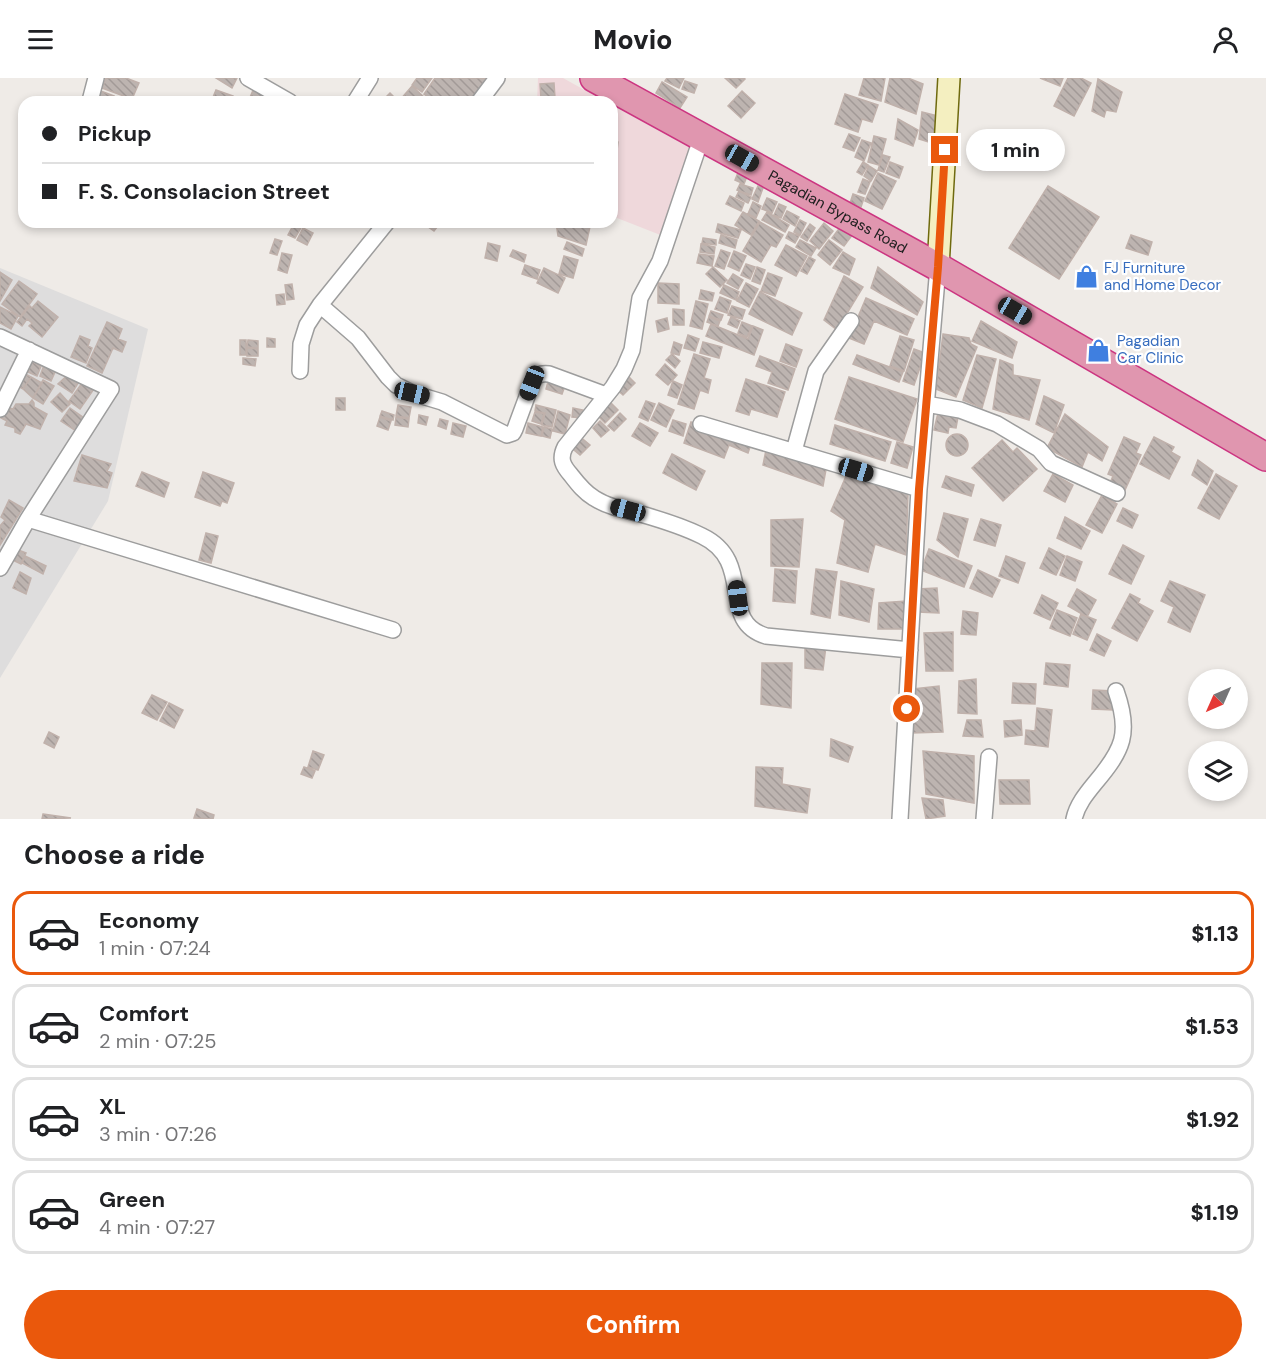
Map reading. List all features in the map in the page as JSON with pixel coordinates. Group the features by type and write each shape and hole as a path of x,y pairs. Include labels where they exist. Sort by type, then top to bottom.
{"highway":[{"name":"Pagadian Bypass Road","path":"594,78 938,267 1266,457"}],"street":[{"path":"91,96 96,78"},
{"path":"248,78 280,96"},
{"path":"359,96 370,78"},
{"path":"484,96 497,78"},
{"path":"900,819 919,489 938,267 949,78"},
{"path":"702,136 660,261 640,298 632,350 624,369 606,396 561,454 565,469 584,491 595,499 613,507 682,526 714,543 729,561 744,623 758,633 766,636 910,650"},
{"path":"300,371 303,334 307,325 320,305 382,228"},
{"path":"320,305 358,338 396,385 412,393 449,405 481,420 503,434 513,433 532,383 541,374 549,374 606,396"},
{"path":"794,451 816,371 851,321"},
{"path":"0,337 111,389 28,519 0,568"},
{"path":"0,410 29,350"},
{"path":"926,404 960,410 997,424 1039,449 1051,463 1117,493"},
{"path":"701,424 919,489"},
{"path":"28,519 393,630"},
{"path":"1074,819 1081,802 1116,755 1125,723 1116,691"},
{"path":"984,819 989,757"}],"shaded area":[{"path":"538,78 563,78 595,96 537,96"},
{"path":"618,108 694,150 663,236 618,218"},
{"path":"0,268 148,329 108,501 0,678"}],"building":[{"path":"106,78 126,78 139,83 133,96 124,96 102,88"},
{"path":"216,78 237,78 232,88"},
{"path":"417,78 432,78 422,92 412,85"},
{"path":"435,78 486,79 474,96 427,96 424,94"},
{"path":"667,78 684,78 679,88 665,81"},
{"path":"725,78 744,78 745,79 736,88"},
{"path":"864,78 885,78 881,101 859,95"},
{"path":"890,78 908,78 923,84 916,114 885,102"},
{"path":"1040,78 1063,78 1060,86"},
{"path":"1068,78 1081,78 1091,83 1074,116 1054,106"},
{"path":"1098,79 1122,92 1116,112 1106,110 1104,117 1092,111"},
{"path":"685,81 697,85 694,93 682,89"},
{"path":"662,82 687,97 680,108 656,93"},
{"path":"554,83 555,96 541,96 540,84"},
{"path":"412,86 423,96 403,96"},
{"path":"254,88 273,96 251,96"},
{"path":"98,90 114,96 96,96"},
{"path":"216,90 233,96 214,96"},
{"path":"742,91 755,103 741,118 728,106"},
{"path":"845,94 878,105 872,122 862,119 858,132 835,124"},
{"path":"922,112 942,117 932,143 919,139"},
{"path":"898,119 918,130 913,146 895,139"},
{"path":"849,134 860,138 854,151 843,147"},
{"path":"874,136 886,139 879,165 868,162"},
{"path":"862,140 871,143 864,161 855,157"},
{"path":"883,155 890,157 884,172 878,170"},
{"path":"863,162 868,165 862,175 857,172"},
{"path":"890,162 903,167 899,178 886,173"},
{"path":"869,166 877,171 871,181 864,176"},
{"path":"739,170 748,174 744,184 735,180"},
{"path":"878,173 896,181 882,209 865,201"},
{"path":"863,179 870,182 865,194 858,192"},
{"path":"740,184 753,188 751,195 737,190"},
{"path":"758,186 763,188 758,202 752,199"},
{"path":"1048,186 1099,217 1059,279 1009,248"},
{"path":"739,191 751,197 748,203 736,197"},
{"path":"853,194 864,198 861,207 850,203"},
{"path":"730,196 744,203 741,211 726,204"},
{"path":"767,198 777,202 772,213 762,209"},
{"path":"753,202 761,206 756,218 748,214"},
{"path":"779,204 786,207 781,218 774,215"},
{"path":"787,211 799,217 795,226 783,219"},
{"path":"743,212 759,221 751,235 735,225"},
{"path":"767,212 789,225 785,232 762,220"},
{"path":"800,220 806,223 800,235 794,232"},
{"path":"760,222 783,235 776,247 771,245 761,262 743,251"},
{"path":"824,223 833,231 819,249 810,241"},
{"path":"718,224 741,230 738,238 716,232"},
{"path":"810,224 815,228 807,241 801,237"},
{"path":"841,226 853,234 844,246 832,238"},
{"path":"292,228 301,228 295,238 288,235"},
{"path":"303,228 313,233 307,245 297,240"},
{"path":"557,228 590,228 586,245 558,236"},
{"path":"789,232 799,236 795,243 786,238"},
{"path":"721,235 737,240 735,248 719,243"},
{"path":"1131,235 1152,242 1148,255 1126,248"},
{"path":"703,238 716,240 716,245 702,243"},
{"path":"275,239 282,241 277,255 270,253"},
{"path":"800,240 816,248 811,256 796,247"},
{"path":"829,240 842,250 830,265 818,255"},
{"path":"567,242 584,249 582,256 564,249"},
{"path":"488,243 500,246 497,261 485,258"},
{"path":"701,244 715,247 714,254 700,252"},
{"path":"786,245 807,256 796,276 775,265"},
{"path":"513,250 526,255 524,262 510,256"},
{"path":"721,250 730,253 724,269 715,266"},
{"path":"734,251 746,256 739,271 728,266"},
{"path":"843,252 855,259 849,275 833,268"},
{"path":"282,253 292,255 287,273 278,270"},
{"path":"699,254 714,256 712,266 697,263"},
{"path":"564,256 578,260 573,278 559,274"},
{"path":"809,257 815,260 807,274 801,271"},
{"path":"746,264 755,267 750,279 741,275"},
{"path":"525,265 540,270 537,279 522,274"},
{"path":"713,267 727,280 720,287 706,274"},
{"path":"757,267 765,270 760,284 752,281"},
{"path":"878,267 923,302 917,315 871,288"},
{"path":"544,268 565,278 558,293 537,283"},
{"path":"0,272 12,280 0,301"},
{"path":"768,273 782,278 775,296 761,291"},
{"path":"733,274 743,280 738,289 727,283"},
{"path":"844,276 863,287 837,330 824,320"},
{"path":"19,281 37,294 20,317 2,304"},
{"path":"658,283 679,284 679,304 658,303"},
{"path":"746,283 758,289 749,307 737,301"},
{"path":"292,284 294,299 287,300 285,285"},
{"path":"724,285 739,292 736,300 720,293"},
{"path":"701,290 714,293 712,301 699,299"},
{"path":"760,292 802,313 792,335 749,314"},
{"path":"284,294 285,304 277,305 276,295"},
{"path":"720,297 731,301 727,313 715,309"},
{"path":"866,298 914,319 907,335 874,321 864,344 849,338"},
{"path":"38,301 58,317 42,337 29,326 32,323 27,319 22,326 17,322 30,306 32,308"},
{"path":"696,301 708,304 702,329 690,326"},
{"path":"732,306 745,310 742,319 728,315"},
{"path":"0,307 18,316 11,329 0,323"},
{"path":"673,309 684,310 684,325 673,325"},
{"path":"711,311 723,315 721,320 709,316"},
{"path":"709,317 720,321 718,326 707,322"},
{"path":"731,317 740,321 737,328 728,324"},
{"path":"667,318 669,329 658,332 656,321"},
{"path":"981,321 1017,342 1012,358 972,341"},
{"path":"107,322 122,329 118,339 126,342 122,352 113,348 102,373 87,366"},
{"path":"742,322 752,326 747,337 738,333"},
{"path":"711,324 748,339 753,326 763,330 754,355 706,336"},
{"path":"943,334 969,338 971,344 977,347 956,397 936,389"},
{"path":"688,335 699,339 695,351 684,348"},
{"path":"80,336 90,340 88,346 92,348 86,363 71,357"},
{"path":"900,336 914,340 904,371 890,366"},
{"path":"267,338 275,339 275,347 267,347"},
{"path":"240,340 246,340 246,355 240,355"},
{"path":"248,340 258,341 258,348 247,347"},
{"path":"674,342 682,345 679,355 671,353"},
{"path":"703,342 722,347 719,358 700,353"},
{"path":"786,344 802,350 796,367 780,361"},
{"path":"247,348 258,349 258,356 247,356"},
{"path":"914,349 925,353 914,385 903,381"},
{"path":"672,354 680,361 675,368 666,360"},
{"path":"694,354 710,359 704,378 711,380 708,393 700,390 694,409 678,404"},
{"path":"857,355 903,372 899,382 853,364"},
{"path":"977,355 996,359 982,408 963,400"},
{"path":"760,356 795,369 788,390 768,383 772,372 756,366"},
{"path":"243,358 256,359 255,366 243,364"},
{"path":"1000,360 1013,365 1013,375 1040,380 1029,420 993,409"},
{"path":"31,361 41,366 37,376 28,372"},
{"path":"665,364 677,375 668,385 656,375"},
{"path":"44,365 56,370 51,381 40,376"},
{"path":"22,372 31,377 23,389 16,385"},
{"path":"70,373 80,380 72,393 58,384"},
{"path":"627,375 635,383 623,395 615,388"},
{"path":"31,377 42,383 33,398 23,389"},
{"path":"849,377 917,399 903,442 835,419"},
{"path":"549,378 566,383 562,394 546,389"},
{"path":"85,379 96,386 80,409 69,401"},
{"path":"746,379 785,392 777,417 751,409 749,415 736,411"},
{"path":"43,380 54,386 43,404 33,398"},
{"path":"673,381 682,385 677,398 668,395"},
{"path":"60,393 70,404 62,412 51,402"},
{"path":"1044,396 1064,405 1054,433 1036,424"},
{"path":"336,398 345,398 345,410 336,410"},
{"path":"32,400 34,407 47,414 40,429 26,424 20,434 15,432 15,428 5,425 7,421 1,418 6,407 13,409 16,404 29,404"},
{"path":"646,401 655,404 648,421 639,417"},
{"path":"610,402 618,410 605,423 597,415"},
{"path":"659,403 674,410 666,427 651,420"},
{"path":"398,405 411,407 409,418 396,416"},
{"path":"536,405 556,410 552,427 542,425 545,413 535,411"},
{"path":"70,408 87,420 79,433 61,421"},
{"path":"573,408 583,410 582,418 572,417"},
{"path":"382,411 394,415 393,420 380,416"},
{"path":"558,411 570,415 565,434 553,431"},
{"path":"535,412 544,414 541,424 532,421"},
{"path":"620,413 626,419 614,431 608,426"},
{"path":"938,413 958,417 956,428 949,427 948,433 934,430"},
{"path":"1065,414 1108,447 1102,461 1088,452 1082,467 1047,448"},
{"path":"419,415 428,417 426,425 418,423"},
{"path":"380,417 391,421 388,430 377,426"},
{"path":"396,417 409,419 408,427 395,425"},
{"path":"440,419 448,421 446,429 438,426"},
{"path":"673,420 686,424 683,436 669,431"},
{"path":"600,421 609,430 601,437 593,428"},
{"path":"691,422 751,444 748,453 729,445 724,458 684,443"},
{"path":"453,423 466,426 463,437 451,434"},
{"path":"528,423 543,427 541,436 526,433"},
{"path":"640,423 658,433 650,446 632,436"},
{"path":"835,425 891,442 885,461 830,444"},
{"path":"544,427 552,429 550,438 542,436"},
{"path":"957,434 965,437 968,445 965,453 957,456 949,453 946,445 949,437"},
{"path":"578,435 590,445 580,455 569,446"},
{"path":"1124,437 1140,444 1136,453 1141,455 1125,490 1110,483 1113,476 1108,474"},
{"path":"1154,437 1174,447 1171,452 1180,457 1169,479 1140,464"},
{"path":"1002,440 1013,452 1017,448 1037,469 1003,501 972,468"},
{"path":"897,442 913,447 907,468 891,463"},
{"path":"767,445 827,464 823,486 763,465"},
{"path":"672,454 705,471 696,490 663,473"},
{"path":"82,455 111,464 107,471 112,473 107,488 74,481"},
{"path":"1198,460 1213,471 1207,485 1192,475"},
{"path":"142,472 169,483 164,497 136,486"},
{"path":"203,472 234,483 227,503 222,501 220,506 195,497"},
{"path":"847,474 908,493 906,555 875,544 868,572 837,563 845,520 831,511"},
{"path":"1053,474 1073,485 1065,502 1044,491"},
{"path":"1216,474 1237,486 1219,519 1198,508"},
{"path":"946,476 974,485 971,496 942,487"},
{"path":"1102,495 1117,504 1102,533 1086,525"},
{"path":"9,500 23,508 0,545 0,526 5,520 1,517"},
{"path":"1123,508 1138,515 1132,528 1117,521"},
{"path":"944,513 968,519 958,557 937,540"},
{"path":"1065,517 1090,531 1081,549 1057,538"},
{"path":"803,519 799,567 771,566 771,520"},
{"path":"981,519 1001,525 995,546 974,540"},
{"path":"206,533 218,536 211,563 199,560"},
{"path":"1123,545 1144,556 1131,584 1109,574"},
{"path":"13,548 26,553 21,564 8,558"},
{"path":"1049,548 1065,556 1056,575 1040,568"},
{"path":"929,549 972,566 964,587 921,570"},
{"path":"25,556 46,566 43,574 22,563"},
{"path":"1006,556 1025,563 1018,583 999,576"},
{"path":"1067,556 1082,562 1075,581 1060,575"},
{"path":"775,569 797,571 795,603 773,601"},
{"path":"816,569 837,572 830,618 811,614"},
{"path":"978,570 1000,580 992,597 970,588"},
{"path":"20,572 31,578 26,594 13,588"},
{"path":"841,581 874,589 869,622 839,615"},
{"path":"1170,581 1205,595 1190,632 1168,622 1174,607 1161,601"},
{"path":"937,588 939,613 917,612 917,589"},
{"path":"1077,589 1096,600 1087,617 1068,606"},
{"path":"1130,594 1140,599 1138,603 1153,611 1137,641 1112,628"},
{"path":"1042,595 1058,603 1050,620 1034,613"},
{"path":"906,601 905,629 878,629 879,603"},
{"path":"1057,610 1077,618 1070,636 1050,628"},
{"path":"963,611 978,613 976,635 961,634"},
{"path":"1081,614 1096,620 1087,640 1073,634"},
{"path":"953,632 953,671 926,671 924,633"},
{"path":"1097,634 1111,641 1104,656 1090,650"},
{"path":"805,643 826,646 823,670 805,668"},
{"path":"762,663 792,663 791,708 761,704"},
{"path":"1046,663 1070,665 1068,687 1044,684"},
{"path":"976,679 977,714 958,713 959,681"},
{"path":"1013,683 1036,684 1035,704 1012,703"},
{"path":"939,686 943,732 912,733 913,689"},
{"path":"1093,690 1114,691 1113,710 1092,709"},
{"path":"152,695 167,702 157,720 142,713"},
{"path":"169,703 183,710 174,728 160,721"},
{"path":"1037,708 1052,710 1048,747 1025,744 1026,730 1035,731"},
{"path":"967,720 981,720 983,737 963,736"},
{"path":"1021,720 1022,735 1005,737 1004,721"},
{"path":"49,732 59,737 54,748 44,743"},
{"path":"831,739 853,747 848,762 830,756"},
{"path":"313,751 324,755 318,770 308,767"},
{"path":"923,751 974,756 974,803 926,794"},
{"path":"304,767 315,771 312,778 301,774"},
{"path":"756,767 783,768 782,784 810,789 807,813 755,806"},
{"path":"999,780 1029,780 1030,804 1000,804"},
{"path":"922,798 943,800 945,816 926,819"},
{"path":"197,809 214,815 213,819 194,818"},
{"path":"43,814 71,818 42,819"}],"place":[{"name":"FJ Furniture and Home Decor","path":"1086,277"},
{"name":"Pagadian Car Clinic","path":"1099,350"}],"route":[{"path":"907,709 919,489 938,267 945,150"}]}
